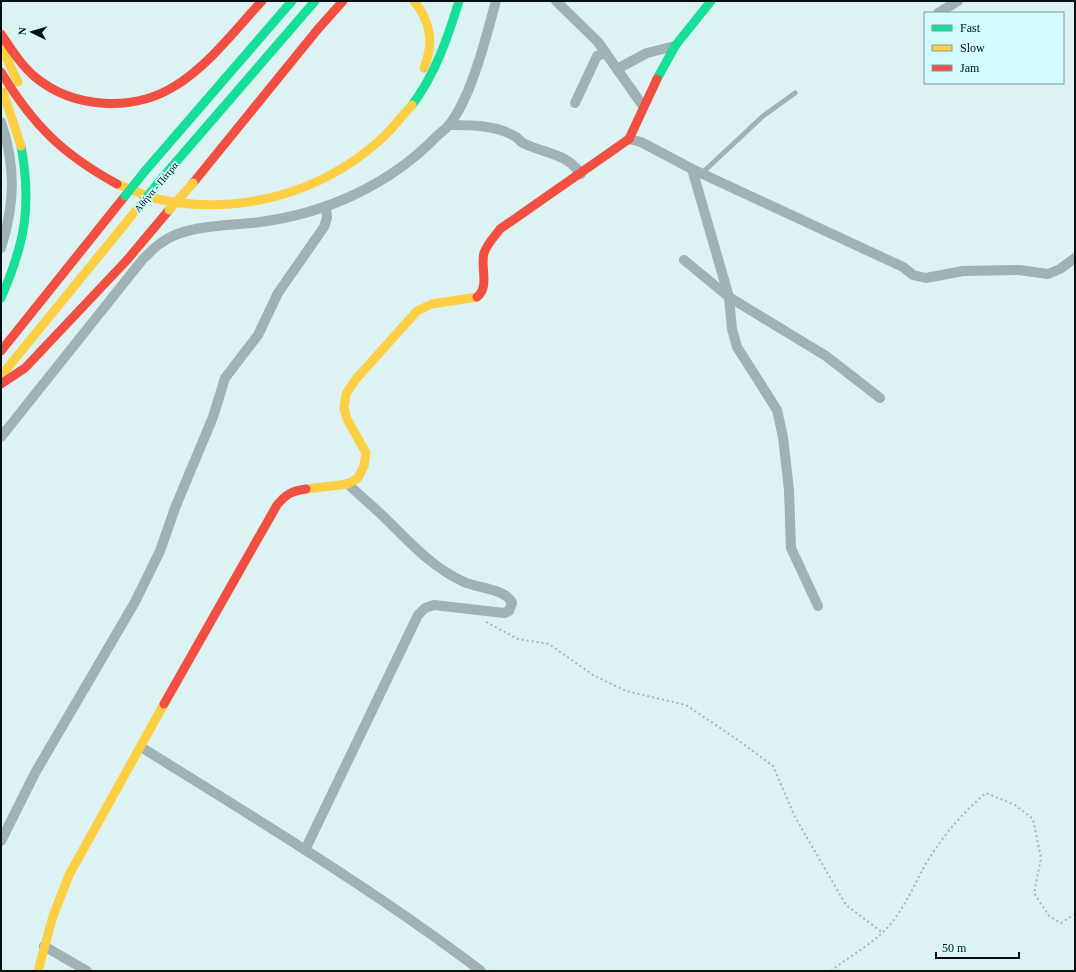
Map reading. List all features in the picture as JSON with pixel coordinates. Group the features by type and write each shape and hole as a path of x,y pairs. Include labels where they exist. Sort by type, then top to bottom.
{"main road":[{"path":"1,34 25,67 51,88 66,95 97,103 129,103 161,94 188,76 262,1"},
{"name":"Αθήνα - Πάτρα","path":"1,351 145,171 292,1"},
{"name":"Αθήνα - Πάτρα","path":"1,376 163,177 316,1"},
{"path":"1,384 24,368 127,260 193,183 318,29 343,1"},
{"path":"1,47 20,87 49,124 85,154 123,176 169,190 211,196 242,195 273,189 303,180 334,164 365,141 393,114 410,91 425,66 430,54 432,42 431,30 427,18 414,1"},
{"path":"1,72 21,104 44,133 72,158 103,178 137,192 182,203 222,206 256,203 290,194 321,181 356,160 387,134 413,103 434,69 448,35 459,1"},
{"path":"38,971 56,904 72,868 284,496 292,491 348,484 358,478 366,459 364,446 347,419 344,408 346,394 356,379 417,311 432,304 475,299 482,294 484,286 482,261 485,250 491,239 500,229 581,174 629,139 643,106 675,46 711,1"},
{"path":"1,88 19,134 28,182 25,231 19,255 1,298"}],"street":[{"path":"1,437 143,259 162,242 198,229 277,220 326,207 353,196 404,166 422,151 450,125 468,90 496,1"},
{"path":"556,1 598,42 643,106"},
{"path":"940,12 958,1"},
{"path":"617,69 647,53 675,46"},
{"path":"574,103 597,56 606,53"},
{"path":"1,122 11,158 13,184 9,223 1,248"},
{"path":"450,125 485,127 516,137 523,144 563,158 574,164 581,174"},
{"path":"629,139 671,157 696,171 903,267 913,275 926,278 963,271 1019,270 1048,274 1060,269 1075,258"},
{"path":"696,171 729,297 732,329 737,346 777,410 783,437 789,490 791,548 818,606"},
{"path":"1,841 35,773 135,602 160,551 175,508 213,417 225,378 258,335 278,293 324,227 327,218 326,207"},
{"path":"684,260 729,297 826,356 880,398"},
{"path":"305,850 418,615 425,608 434,605 504,612 509,611 512,603 504,594 465,582 447,572 407,541 386,519 348,484"},
{"path":"141,747 305,850 434,935 481,971"},
{"path":"44,946 87,971"}],"lane":[{"path":"696,171 763,116 795,93"}],"path":[{"path":"485,621 518,639 549,644 593,675 626,690 686,705 773,766 795,817 846,905 883,932"},
{"path":"831,971 883,932 896,916 945,836 967,809 986,793 1015,805 1033,819 1041,858 1034,893 1050,916 1061,923 1075,914"}],"traffic: fast":[{"path":"145,171 292,1"},
{"path":"163,177 315,1"},
{"path":"412,105 428,81 440,55 459,1"},
{"path":"657,79 675,46 711,1"},
{"path":"1,298 16,259 24,224 26,187 21,146"},
{"path":"125,196 145,171"},
{"path":"142,203 163,177"}],"traffic: slow":[{"path":"414,1 424,17 429,33 429,50 424,68"},
{"path":"1,47 18,82"},
{"path":"3,92 21,146"},
{"path":"117,184 156,199 191,204 220,205 249,202 277,196 305,187 331,175 356,159 383,137 412,105"},
{"path":"169,210 193,183"},
{"path":"1,376 142,203"},
{"path":"306,489 348,484 358,478 364,466 366,453 347,419 344,408 346,394 356,379 417,311 432,304 477,297"},
{"path":"38,971 53,916 69,875 164,704"}],"traffic: jam":[{"path":"1,34 16,57 25,67 35,77 50,88 67,96 85,101 123,103 141,100 159,94 187,78 210,58 262,1"},
{"path":"193,183 318,29 343,1"},
{"path":"1,72 25,108 50,137 80,161 117,184"},
{"path":"477,297 483,288 483,258 485,250 500,229 629,139 657,79"},
{"path":"1,351 125,196"},
{"path":"1,384 25,368 127,260 169,210"},
{"path":"164,704 277,505 283,498 290,494 306,489"}]}
